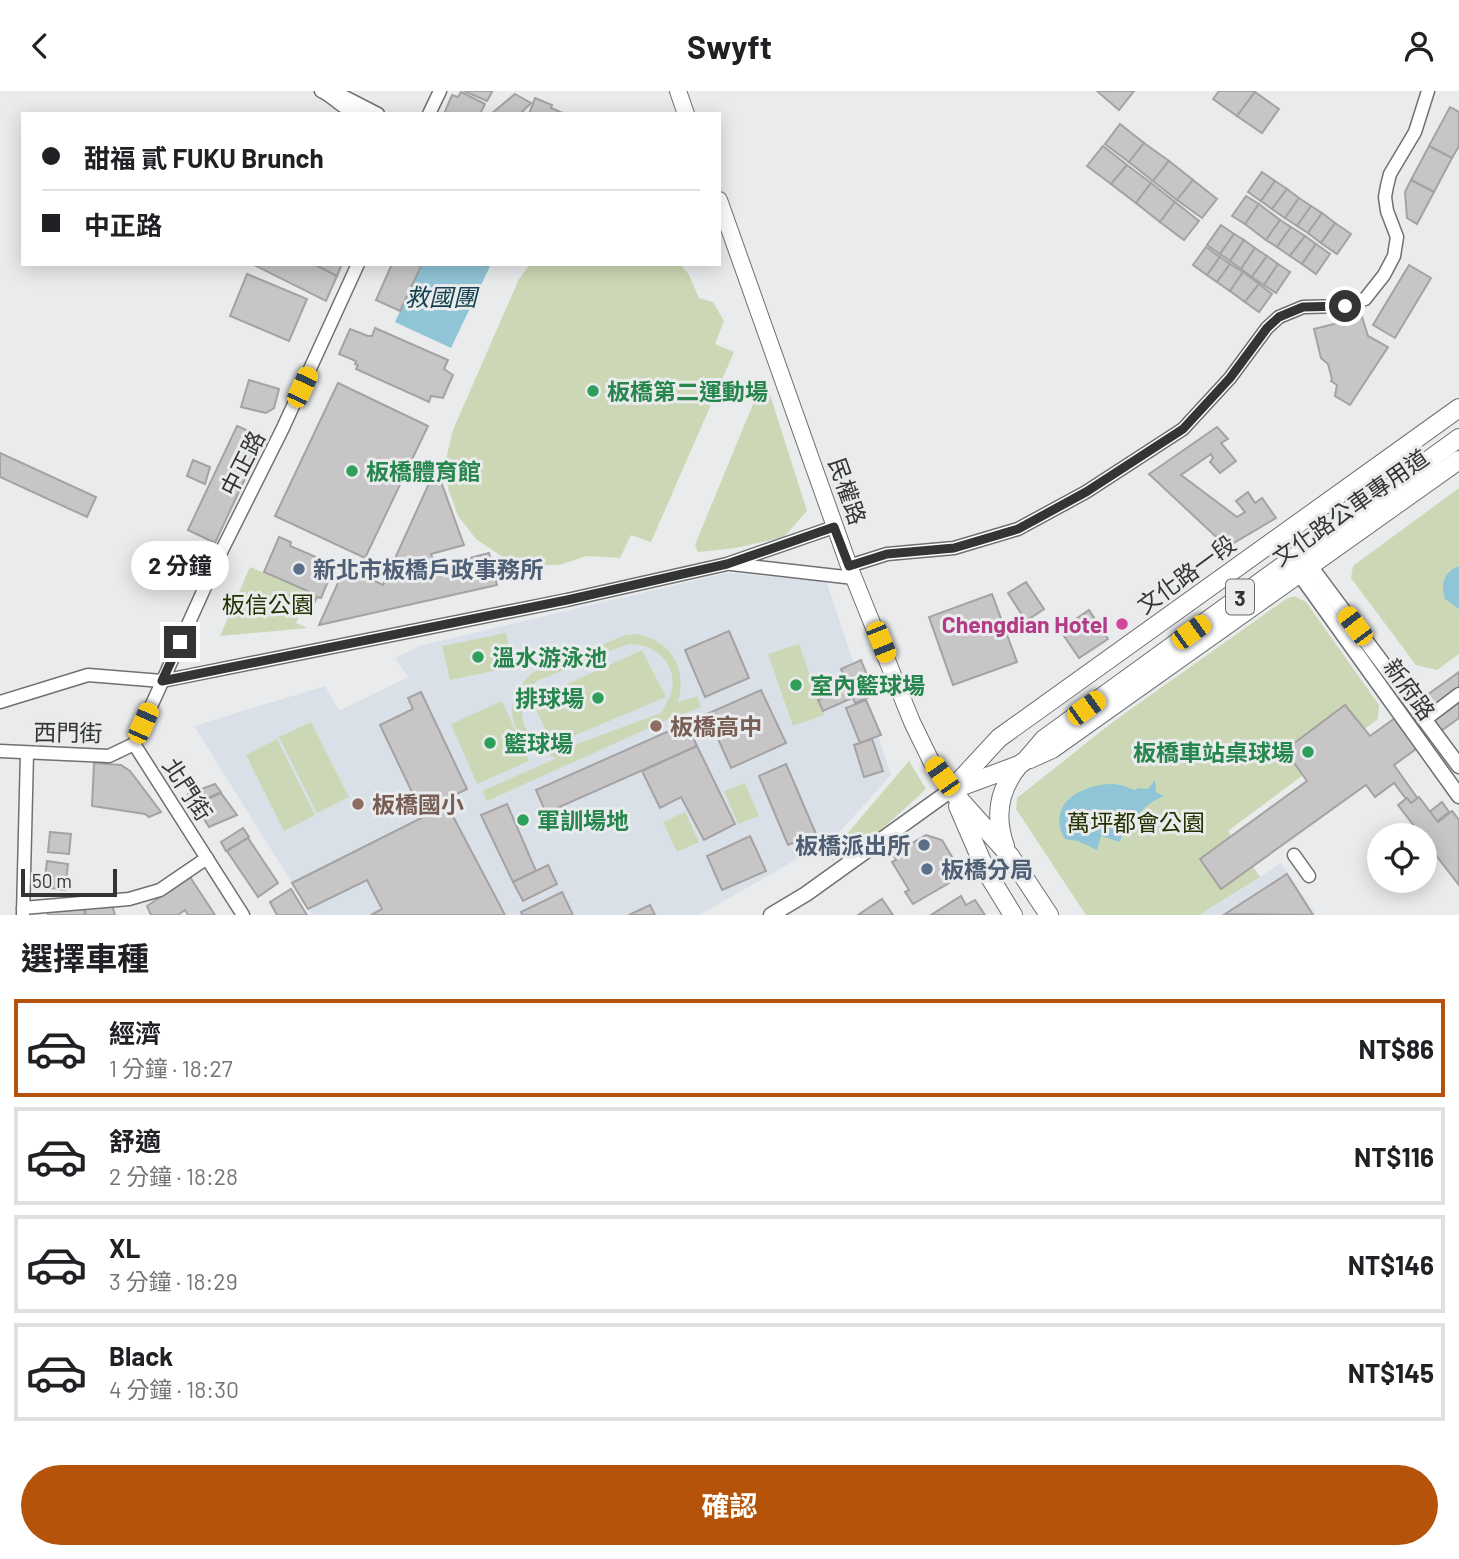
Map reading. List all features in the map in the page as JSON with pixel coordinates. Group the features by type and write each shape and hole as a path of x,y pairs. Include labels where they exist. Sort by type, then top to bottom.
{"main road":[{"path":"678,91 685,112"},
{"name":"民權路","path":"721,206 834,527 912,722 931,761 951,790 1010,856 1049,915"},
{"name":"文化路一段","path":"951,790 999,738 1459,408"},
{"name":"3","path":"1300,563 1459,438"},
{"name":"文化路公車專用道","path":"1023,762 1052,749 1300,563 1459,460"},
{"path":"1010,856 1000,833 999,809 1004,788 1023,762"},
{"name":"文化路一段","path":"951,790 1023,762"},
{"name":"民權路","path":"951,790 986,871 1013,915"}],"street":[{"path":"430,112 440,91"},
{"path":"727,564 851,572 887,554 954,548 1018,529 1086,492 1183,429 1230,378 1267,328 1279,317 1303,307 1345,306 1365,299 1384,275 1394,256 1397,237 1387,211 1387,185 1390,174 1415,132 1428,91"},
{"path":"325,93 351,112"},
{"path":"325,93 345,97 374,112"},
{"name":"中正路","path":"162,681 357,266"},
{"path":"727,564 834,527"},
{"name":"新府路","path":"1280,536 1459,796"},
{"name":"新府路","path":"1300,563 1426,719 1459,766"},
{"name":"西門街","path":"0,702 88,675 162,681 567,600 727,564"},
{"name":"北門街","path":"162,681 134,744 243,915"},
{"path":"1426,719 1459,694"},
{"name":"西門街","path":"0,751 109,756 134,744"},
{"path":"27,753 23,911 130,899 160,890 207,857"},
{"name":"文化路一段","path":"771,915 806,894 951,790"},
{"path":"1294,855 1309,876"}],"shaded area":[{"name":"板橋高中","path":"726,573 826,581 891,775 834,838 699,915 312,915 194,726 325,686 339,711 408,677 395,658 419,646"},
{"path":"1281,863 1316,915 1199,915 1260,877"}],"green space":[{"name":"板橋第二運動場","path":"529,266 682,266 689,275 699,298 713,302 724,321 715,344 734,352 651,542 631,535 620,558 587,556 559,565 529,565 501,556 476,539 458,516 448,488 446,459 453,430 519,279"},
{"path":"766,382 807,511 784,537 735,548 698,552 695,545 760,387"},
{"path":"1459,488 1459,654 1437,670 1416,665 1351,578 1353,566"},
{"name":"板信公園","path":"250,567 310,592 296,623 308,628 220,636"},
{"name":"萬坪都會公園","path":"1294,596 1306,602 1379,705 1378,719 1228,831 1260,877 1199,915 1086,915 1016,809 1017,798 1114,721"},
{"name":"溫水游泳池","path":"506,633 513,667 450,680 442,646"},
{"path":"626,635 648,637 667,649 674,658 681,678 678,702 697,696 701,707 487,801 482,791 557,758 529,744 514,723 514,699 521,686 532,673","holes":["628,644 656,652 672,673 671,693 661,713 566,748 540,743 531,735 522,715 523,703 537,681"]},
{"name":"室內籃球場","path":"799,644 824,715 793,726 768,654"},
{"name":"排球場","path":"642,650 666,697 552,745 532,700"},
{"name":"籃球場","path":"502,701 529,761 477,784 451,724"},
{"path":"311,722 349,797 317,813 279,737"},
{"path":"277,739 315,815 284,831 246,755"},
{"path":"909,761 926,789 879,832 832,861 841,841"},
{"path":"745,783 759,816 738,824 724,791"},
{"path":"685,812 699,842 677,852 663,822"}],"water":[{"name":"救國團","path":"421,266 490,266 451,348 395,322"},
{"path":"1459,566 1459,609 1445,599 1443,588 1444,579"},
{"path":"1155,780 1156,792 1164,796 1141,811 1127,835 1122,835 1120,842 1101,836 1097,850 1078,841 1065,839 1060,827 1060,816 1063,806 1079,792 1113,784 1135,790 1148,789"}],"building":[{"path":"464,91 491,91 492,92 487,101"},
{"path":"1097,91 1134,91 1119,110"},
{"path":"1219,91 1255,92 1237,116 1213,99"},
{"path":"461,92 485,104 481,112 445,112 452,95 458,97"},
{"path":"1255,92 1279,109 1262,133 1237,116"},
{"path":"515,94 531,103 522,112 493,112"},
{"path":"535,98 560,112 530,112"},
{"path":"1450,107 1459,112 1459,146 1452,158 1429,146"},
{"path":"1120,124 1144,143 1129,162 1105,144"},
{"path":"1144,143 1169,161 1153,181 1129,162"},
{"path":"1103,146 1127,165 1111,184 1087,166"},
{"path":"1429,146 1452,158 1434,192 1411,180"},
{"path":"1169,161 1193,180 1177,200 1153,181"},
{"path":"1127,165 1151,183 1136,203 1111,184"},
{"path":"1262,172 1275,181 1261,201 1248,192"},
{"path":"1193,180 1217,199 1202,218 1177,200"},
{"path":"1411,180 1434,192 1417,224 1407,218 1405,192"},
{"path":"1275,181 1287,189 1272,209 1261,201"},
{"path":"1151,183 1175,202 1160,222 1136,203"},
{"path":"1287,189 1299,198 1285,218 1272,209"},
{"path":"1246,196 1259,204 1245,224 1232,216"},
{"path":"1299,198 1311,206 1297,226 1285,218"},
{"path":"1175,202 1199,221 1184,240 1160,222"},
{"path":"1259,204 1280,220 1266,240 1245,224"},
{"path":"1311,206 1322,213 1308,233 1297,226"},
{"path":"1322,213 1335,223 1321,243 1308,233"},
{"path":"1280,220 1291,227 1277,247 1266,240"},
{"path":"1335,223 1351,234 1337,254 1321,243"},
{"path":"1221,225 1234,234 1220,254 1207,245"},
{"path":"1291,227 1305,236 1290,256 1277,247"},
{"path":"1234,234 1244,240 1230,261 1220,254"},
{"path":"1305,236 1316,244 1302,264 1290,256"},
{"path":"1244,240 1255,248 1241,269 1230,261"},
{"path":"1316,244 1330,254 1316,274 1302,264"},
{"path":"1206,247 1220,257 1207,275 1193,265"},
{"path":"1255,248 1267,256 1252,277 1241,269"},
{"path":"1267,256 1278,264 1264,285 1252,277"},
{"path":"1220,257 1230,264 1217,282 1207,275"},
{"path":"1230,264 1243,272 1230,291 1217,282"},
{"path":"1278,264 1290,272 1276,293 1264,285"},
{"path":"1409,265 1431,278 1395,338 1373,325"},
{"path":"256,266 318,266 337,276 326,301"},
{"path":"318,266 341,266 337,276"},
{"path":"391,266 421,266 400,311 376,300"},
{"path":"1243,272 1259,284 1245,302 1230,291"},
{"path":"247,274 307,299 289,341 230,316"},
{"path":"1259,284 1272,294 1259,312 1245,302"},
{"path":"1362,317 1368,336 1388,347 1350,405 1335,396 1337,385 1331,381 1328,364 1321,358 1314,329"},
{"path":"375,328 448,360 444,369 453,375 443,398 431,396 429,402 356,369 356,361 339,354 350,329 372,336"},
{"path":"249,380 279,389 274,408 266,413 241,407"},
{"name":"板橋體育館","path":"338,383 428,426 365,558 275,516"},
{"path":"237,426 264,438 215,543 188,530"},
{"path":"1217,427 1228,439 1221,443 1236,461 1220,473 1210,462 1213,458 1211,454 1181,475 1237,517 1245,512 1236,501 1248,492 1255,503 1262,498 1276,518 1227,547 1149,474"},
{"path":"0,453 96,497 87,517 0,477"},
{"path":"193,460 210,467 205,484 187,476"},
{"path":"436,468 464,545 431,554 436,567 489,553 497,585 319,625 345,567 383,585"},
{"name":"新北市板橋戶政事務所","path":"279,537 291,542 290,546 335,565 321,598 317,597 313,606 306,603 310,592 264,572"},
{"path":"1026,582 1044,609 1026,621 1008,593"},
{"path":"992,594 1017,662 953,685 929,617"},
{"path":"1089,610 1108,639 1079,658 1060,630"},
{"path":"729,631 749,678 705,697 685,650"},
{"path":"861,660 875,695 855,703 841,669"},
{"path":"1459,672 1459,718 1394,765 1428,813 1442,802 1449,812 1435,823 1424,823 1394,783 1375,797 1366,785 1221,889 1200,859 1307,781 1285,750 1345,705 1370,736"},
{"path":"847,687 852,698 823,711 818,700"},
{"path":"761,690 786,743 731,768 707,714"},
{"path":"421,692 467,789 421,811 380,725 413,709 408,698"},
{"path":"866,700 881,735 860,743 846,708"},
{"path":"687,723 697,746 546,813 536,790"},
{"path":"872,739 883,771 864,777 854,745"},
{"path":"697,746 735,824 704,840 681,797 660,808 642,771"},
{"path":"94,763 121,765 130,771 161,812 149,817 145,814 92,806"},
{"path":"786,764 816,834 788,845 759,776"},
{"path":"215,784 221,792 195,804 188,794"},
{"path":"221,793 237,815 209,827 195,805"},
{"path":"1419,797 1438,822 1452,811 1459,820 1459,885 1437,857 1437,823 1412,823 1398,805 1407,798 1411,803"},
{"path":"507,804 536,871 513,882 481,815"},
{"path":"447,805 505,915 371,915 382,909 367,880 308,909 292,883"},
{"path":"243,828 249,837 226,851 221,842"},
{"path":"50,832 71,834 69,854 48,852"},
{"name":"板橋分局","path":"926,835 942,840 963,875 913,904 905,892 909,890 892,862 896,860 893,854"},
{"path":"750,836 766,871 722,890 707,856"},
{"path":"248,838 278,883 258,897 227,851"},
{"path":"47,861 68,864 65,890 44,887"},
{"path":"548,865 557,884 523,901 513,882"},
{"path":"1287,874 1313,915 1225,914"},
{"path":"190,877 215,915 188,915 185,910 178,915 151,915 147,906"},
{"path":"291,889 307,915 277,915 270,902"},
{"path":"562,892 573,915 522,915 521,912"},
{"path":"961,896 966,905 975,900 985,915 931,915"},
{"path":"882,899 893,915 858,915"},
{"path":"112,905 115,915 86,915 85,908"},
{"path":"650,905 655,915 629,915"},
{"path":"84,909 85,915 48,915 48,912"}],"place":[{"name":"板橋第二運動場","path":"593,391"},
{"name":"板橋體育館","path":"352,471"},
{"name":"新北市板橋戶政事務所","path":"299,569"},
{"name":"Chengdian Hotel","path":"1122,624"},
{"name":"溫水游泳池","path":"478,657"},
{"name":"室內籃球場","path":"796,685"},
{"name":"排球場","path":"598,698"},
{"name":"板橋高中","path":"656,726"},
{"name":"籃球場","path":"490,743"},
{"name":"板橋車站桌球場","path":"1308,752"},
{"name":"板橋國小","path":"358,804"},
{"name":"軍訓場地","path":"523,820"},
{"name":"板橋派出所","path":"924,845"},
{"name":"板橋分局","path":"927,869"}],"route":[{"path":"180,642 162,681 567,600 727,564 834,527 849,566 887,554 920,553 977,543 1018,529 1086,492 1183,429 1230,378 1267,328 1279,317 1303,307 1345,306"}]}
